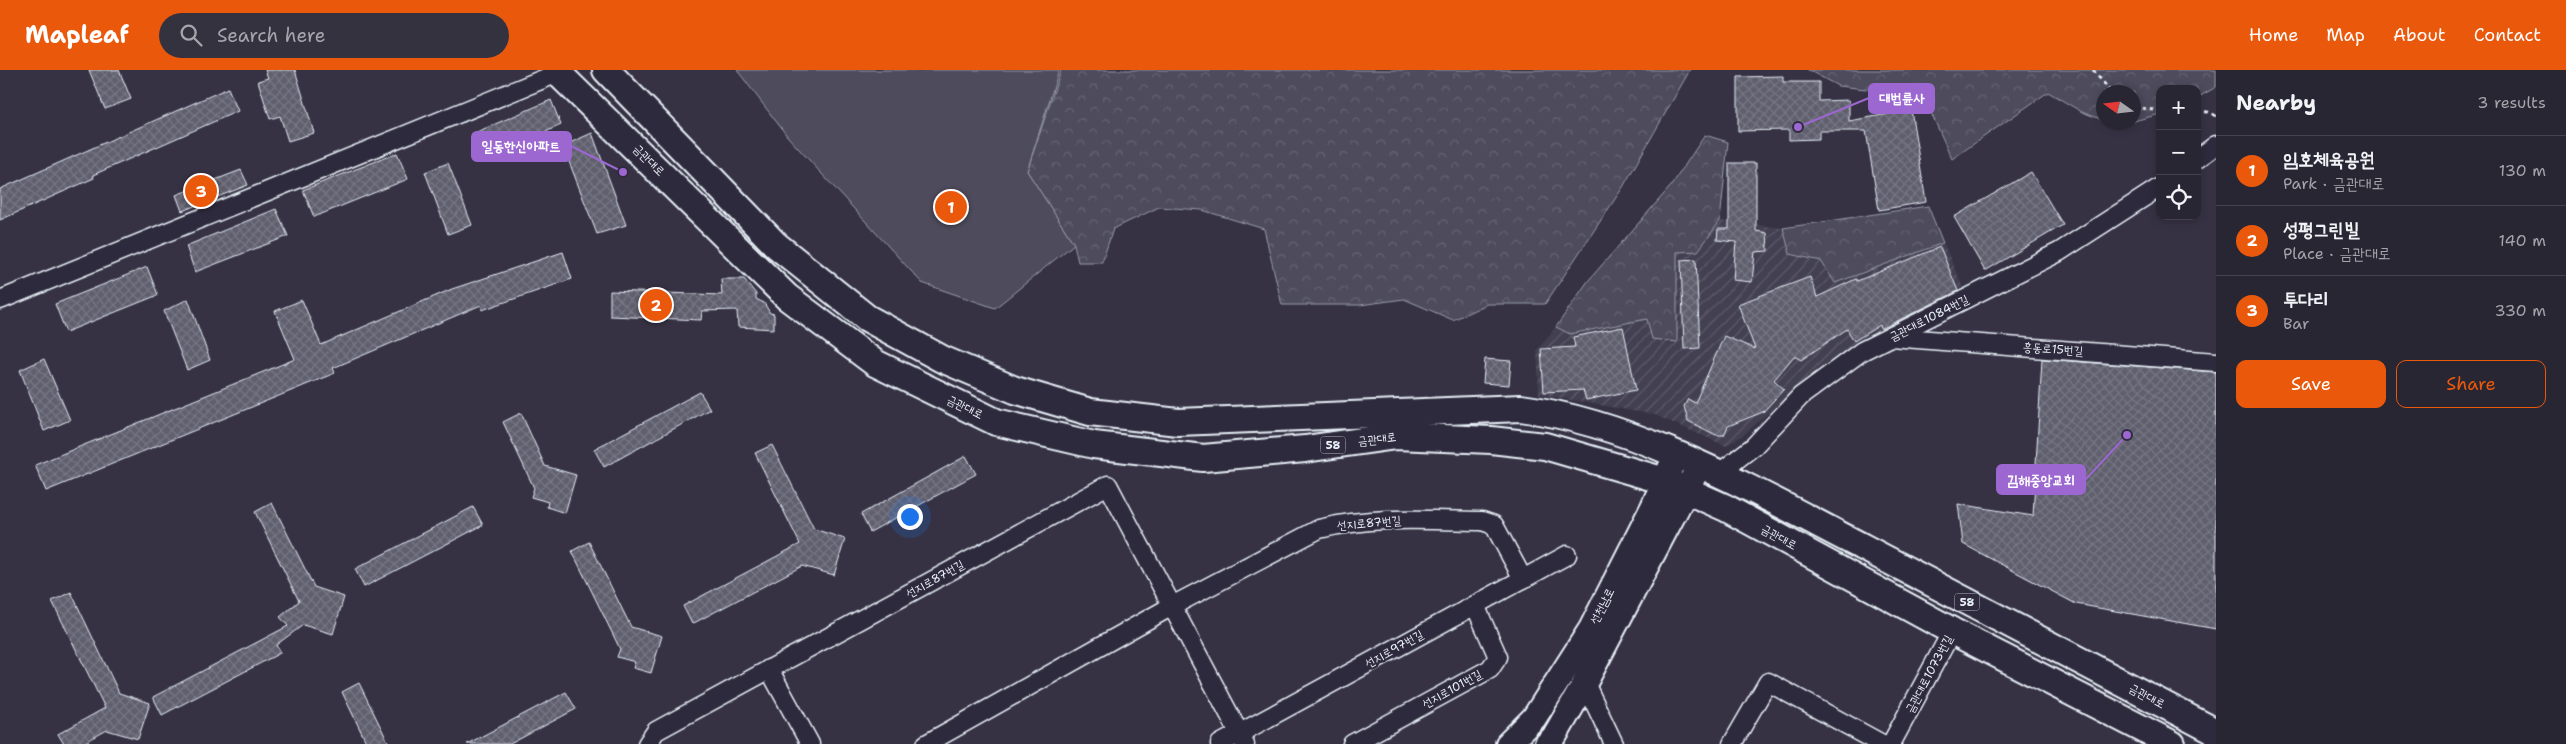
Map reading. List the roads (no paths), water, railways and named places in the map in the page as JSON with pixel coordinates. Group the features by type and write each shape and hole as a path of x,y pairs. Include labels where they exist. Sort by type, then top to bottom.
{"main road":[{"name":"금관대로","path":"557,71 787,297 875,363 996,422 1094,445 1203,458 1305,449 1396,436 1491,440 1545,446 1677,485 1726,508 1952,630 2172,744"},
{"name":"금관대로","path":"610,71 776,246 867,318 942,359 1015,390 1090,412 1178,422 1521,408 1550,412 1634,437 1709,470 1864,548 2216,732"},
{"name":"선천남로","path":"1547,744 1554,737 1585,683 1677,485 1676,455"},
{"name":"선천남로","path":"1508,744 1534,718 1677,485 1709,470"},
{"path":"1794,545 1795,533 1799,531 1838,549 1864,548"}],"street":[{"path":"0,300 557,71"},
{"path":"2201,156 2216,145"},
{"name":"금관대로1084번길","path":"1709,470 1754,446 1801,396 1862,351 2059,252 2156,190"},
{"name":"흥동로15번길","path":"1891,337 2216,362"},
{"name":"선지로87번길","path":"647,744 656,731 1108,485 1242,739"},
{"name":"선지로87번길","path":"926,744 1172,606 1319,529 1342,523 1400,519 1482,521 1494,525 1523,579"},
{"name":"선지로97번길","path":"1220,744 1242,739 1475,605 1567,555"},
{"name":"선지로101번길","path":"1352,744 1490,669 1498,656 1475,605"},
{"name":"금관대로1073번길","path":"1892,744 1952,630"},
{"path":"769,669 810,744"},
{"path":"1732,744 1768,682 1882,744"},
{"path":"1585,683 1614,744"}],"place":[{"name":"대법륜사","path":"1798,127"},
{"name":"일동한신아파트","path":"623,172"},
{"name":"투다리","path":"201,191"},
{"name":"임호체육공원","path":"951,207"},
{"name":"성평그린빌","path":"656,305"},
{"name":"김해중앙교회","path":"2127,435"}]}
